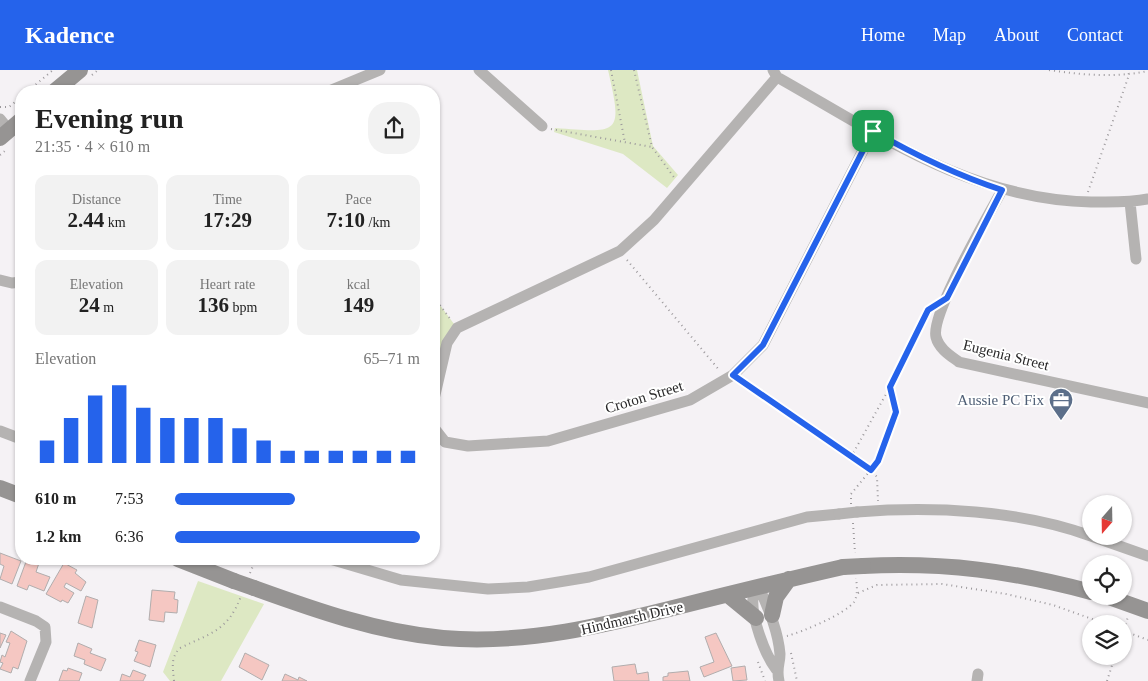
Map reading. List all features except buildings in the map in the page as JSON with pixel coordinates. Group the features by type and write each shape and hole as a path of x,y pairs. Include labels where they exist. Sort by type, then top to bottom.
{"main road":[{"path":"62,85 80,70"},
{"path":"0,488 15,494"},
{"name":"Hindmarsh Drive","path":"194,565 327,614 398,632 444,638 535,637 581,630 854,565 935,564 983,569 1032,577 1082,590"},
{"path":"772,615 776,597 789,579"},
{"path":"728,594 756,618"},
{"path":"1131,605 1148,611"}],"street":[{"path":"344,85 380,70"},
{"path":"479,70 542,126"},
{"path":"440,370 446,342 457,328 620,251 654,220 776,74 915,155 961,177 1002,190 1066,201 1130,202 1148,199"},
{"name":"Croton Street","path":"440,436 445,442 468,446 548,441 690,400 730,377 763,345 873,131"},
{"name":"Eugenia Street","path":"1002,190 947,298 936,325 936,338 945,352 959,362 1148,403"},
{"path":"1130,202 1136,259"},
{"path":"0,280 15,282"},
{"path":"0,431 15,437"},
{"path":"350,565 401,580 488,589 528,587 589,577 807,517 839,514 854,510 905,508 1010,516 1069,528 1082,533"},
{"path":"1117,545 1148,556"},
{"path":"759,587 772,615 780,656 776,669"},
{"path":"759,587 753,597 756,618 768,658 776,669 779,681"},
{"path":"0,607 36,621 45,627 46,642 30,681"}],"path":[{"path":"35,85 53,70"},
{"path":"611,70 625,143"},
{"path":"634,70 652,148 682,188"},
{"path":"1049,70 1089,76 1129,75 1148,71"},
{"path":"1085,202 1129,75 1128,70"},
{"path":"0,107 9,108 15,102"},
{"path":"542,126 652,148"},
{"path":"620,251 730,377 871,470 877,477 879,510"},
{"path":"851,457 890,387 928,310 947,298"},
{"path":"440,305 457,328"},
{"path":"788,636 813,628 854,602 857,593 854,565 854,510 851,494 878,461 896,412 890,387"},
{"path":"174,681 172,661 176,652 180,648 222,628 231,618 253,565"},
{"path":"857,593 877,585 942,584 1006,594 1082,616"},
{"path":"1132,634 1148,640"},
{"path":"790,645 797,681"},
{"path":"1107,681 1112,665"}],"green space":[{"path":"608,70 637,70 653,146 678,175 667,188 623,154 554,132 555,128 593,130 604,129 612,125 615,118 615,107"},
{"path":"440,305 457,328 440,380"},
{"path":"198,581 264,604 221,681 170,681 163,672"}],"place":[{"name":"Aussie PC Fix","path":"1061,421"}],"route":[{"path":"873,131 915,155 961,177 1002,190 947,298 928,310 890,387 896,412 878,461 871,470 733,375 754,357 763,345 873,131"}]}
